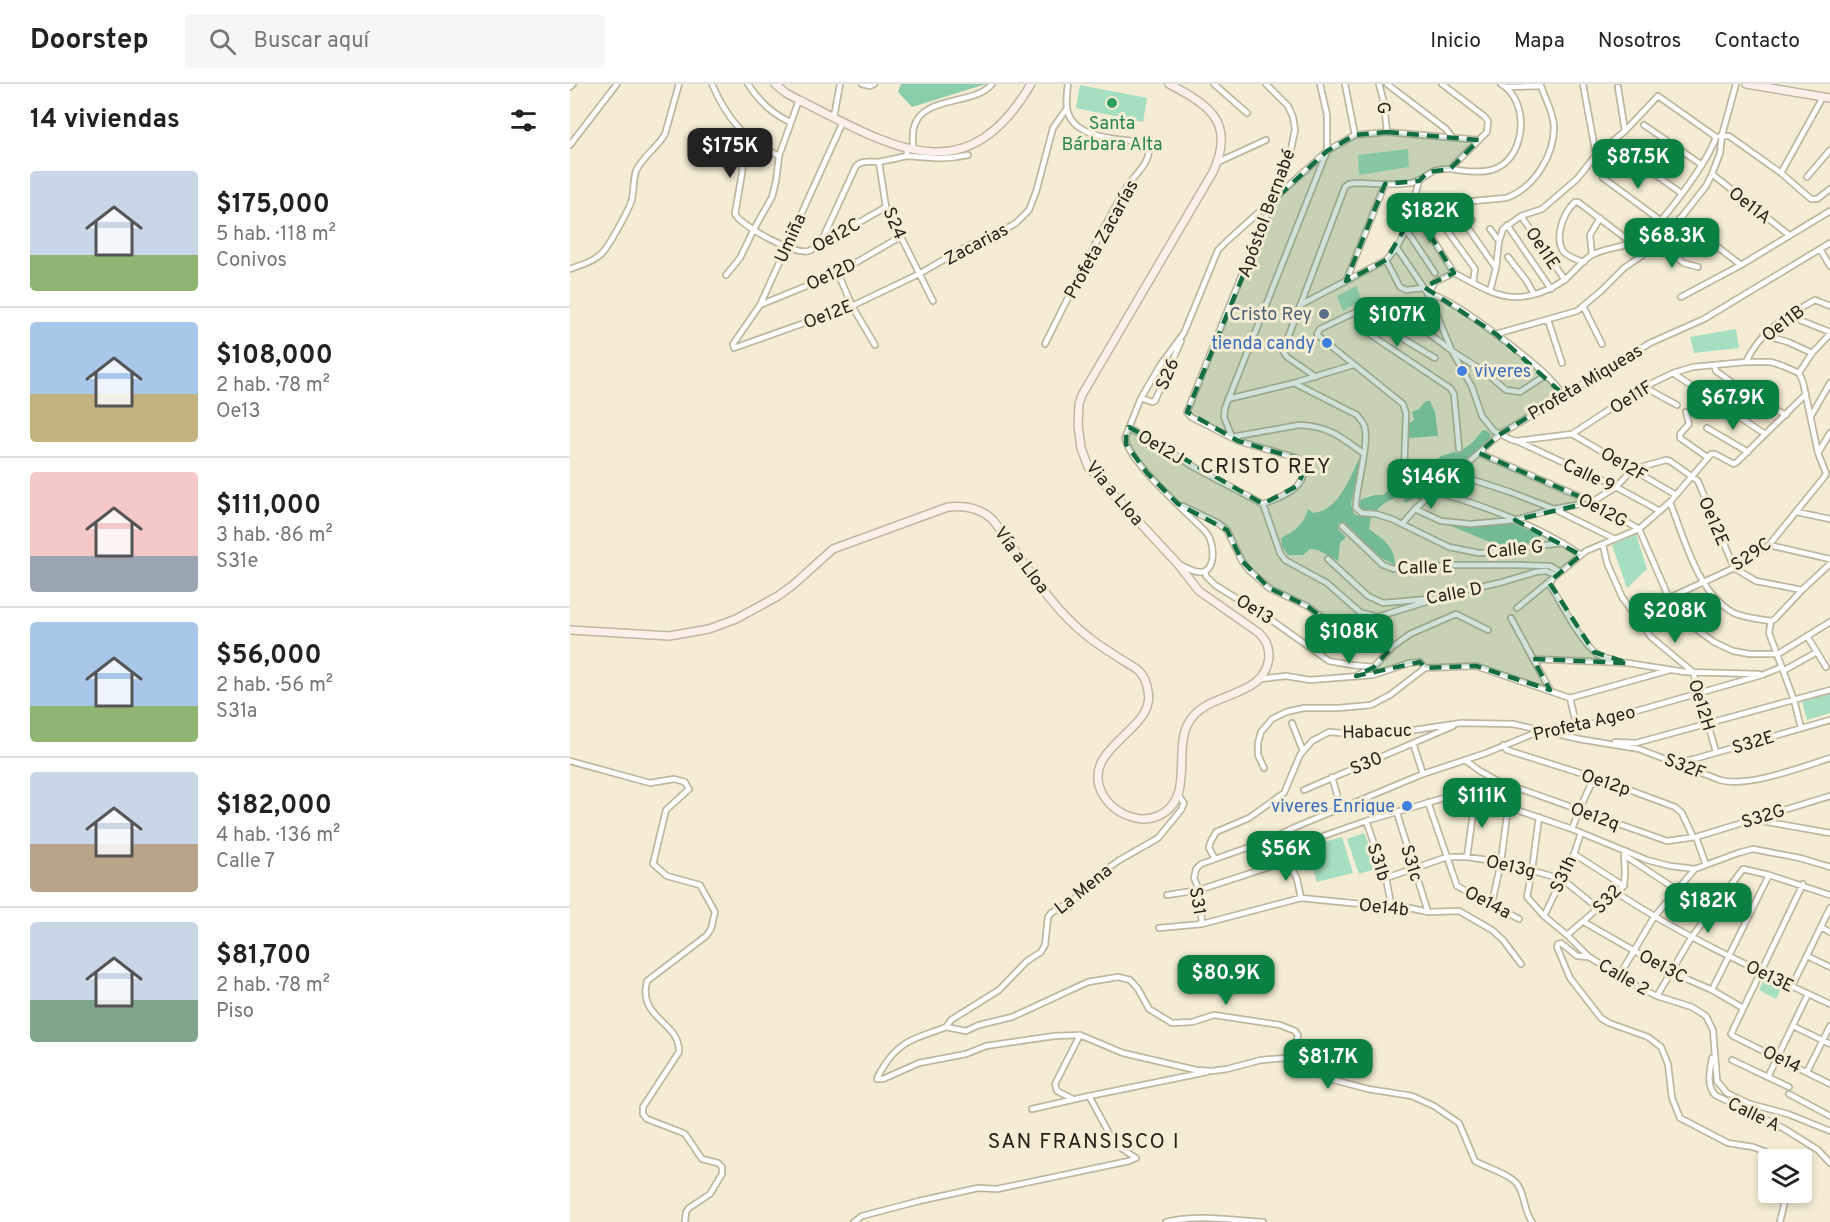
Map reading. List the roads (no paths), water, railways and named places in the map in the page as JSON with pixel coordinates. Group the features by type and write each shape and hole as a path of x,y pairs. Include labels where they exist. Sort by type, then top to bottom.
{"street":[{"path":"570,145 616,84"},
{"path":"570,269 603,252 632,201 636,171 665,134 680,84"},
{"path":"712,84 731,120 745,136 778,156"},
{"path":"748,84 766,106 790,122"},
{"path":"775,84 799,100 909,152 949,159 968,155"},
{"path":"834,117 840,84"},
{"path":"862,84 870,86 874,84"},
{"path":"909,152 914,128 918,118 924,112 951,100 971,97 988,90 992,84"},
{"path":"820,244 859,163 879,162 909,152 946,152 978,142 1011,116 1031,84"},
{"path":"1066,108 1068,84"},
{"name":"Via a Lloa","path":"1169,84 1193,97 1212,112 1222,136 1218,162 1082,395 1078,414 1079,437 1088,466 1177,563 1199,591 1263,636 1268,646 1268,659 1260,679"},
{"path":"1214,84 1247,113"},
{"name":"Apóstol Bernabé","path":"1232,437 1188,414 1188,407 1274,200 1290,154 1295,130 1293,117 1288,105 1266,84"},
{"path":"1320,84 1327,115 1327,151 1228,399 1224,417 1232,437 1257,448 1290,455 1299,461 1303,474 1297,486 1288,494 1263,504 1280,553 1285,560 1327,583 1360,612 1377,617 1440,598"},
{"path":"1345,84 1355,135"},
{"name":"G","path":"1379,84 1384,103 1387,132"},
{"path":"1387,84 1446,129 1452,137"},
{"path":"1442,84 1480,112 1488,121 1487,132 1450,170"},
{"path":"1405,228 1430,205 1506,198 1516,194 1534,179 1547,156 1554,132 1554,124 1542,85 1507,87 1501,84"},
{"path":"1583,84 1596,155"},
{"path":"1496,334 1570,314 1583,306 1624,268 1662,243 1706,186 1712,174 1720,153 1722,135 1736,84"},
{"path":"1746,84 1827,98 1781,173"},
{"path":"1300,304 1386,260 1397,249 1419,181 1428,172 1440,169 1489,171 1511,157 1520,138 1521,127 1515,101 1507,87"},
{"path":"1618,87 1625,131"},
{"path":"1490,291 1503,229 1521,216 1542,208 1577,178 1596,155 1625,131 1658,96 1716,137"},
{"path":"726,275 741,258 774,190 778,156 799,100"},
{"name":"Zacarias","path":"919,274 969,245 1016,223 1029,210 1053,128 1066,108"},
{"name":"Profeta Zacarías","path":"1045,344 1079,274 1128,186 1147,162 1149,156 1149,150 1145,144 1107,138 1078,127 1071,121 1066,108"},
{"name":"Umiña","path":"736,348 733,344 760,305 843,122"},
{"path":"1644,125 1702,165"},
{"path":"1177,563 1193,571 1205,571 1213,559 1210,537 1147,473 1126,444 1125,438 1140,398 1184,333 1218,250 1327,151 1355,135 1387,132 1479,140"},
{"name":"Oe12C","path":"745,136 736,208 737,218 785,247 805,252 886,207"},
{"path":"1423,224 1454,273 1490,291 1515,297 1551,289 1565,280 1592,255 1632,243 1650,232 1702,165 1716,137 1729,136 1781,173 1811,199 1817,199 1830,189"},
{"path":"1218,162 1266,141"},
{"path":"1621,150 1681,193"},
{"path":"1807,177 1830,150"},
{"name":"S24","path":"879,162 886,207 933,301"},
{"name":"Oe11A","path":"1712,174 1789,235"},
{"path":"1603,178 1660,220"},
{"path":"1316,377 1287,357 1283,351 1345,187 1356,183 1408,184 1419,181"},
{"path":"1346,281 1385,184"},
{"path":"1584,262 1576,260 1564,251 1560,236 1566,212 1575,202 1632,243"},
{"path":"1681,297 1740,266 1830,211"},
{"name":"Oe11E","path":"1521,216 1565,280"},
{"path":"1592,255 1590,235 1600,218"},
{"path":"1680,218 1740,266"},
{"path":"1405,228 1423,224 1472,220"},
{"path":"1441,222 1475,269 1473,283"},
{"path":"1507,225 1551,289"},
{"path":"1405,228 1435,273"},
{"path":"1468,228 1496,268"},
{"path":"1490,229 1499,241"},
{"name":"Oe12D","path":"760,305 838,273 900,237"},
{"path":"1662,243 1683,262 1698,267"},
{"name":"Profeta Miqueas","path":"1402,524 1499,435 1650,343 1704,319 1830,243"},
{"path":"1397,249 1428,294 1452,351 1472,387 1482,416 1499,435"},
{"path":"1820,249 1830,266"},
{"path":"1508,257 1534,294"},
{"path":"1386,260 1400,287 1407,290 1424,288"},
{"path":"838,273 852,306 875,345"},
{"path":"1428,294 1435,282 1454,273"},
{"name":"Oe12E","path":"736,348 852,306 919,274"},
{"path":"1428,294 1440,297 1496,334 1546,375 1564,395"},
{"name":"Oe11B","path":"1746,362 1752,349 1763,335 1787,315 1815,300 1830,306"},
{"path":"1583,306 1602,344"},
{"path":"1404,474 1405,407 1320,337 1317,334 1318,331 1364,308 1384,308 1401,312 1510,392 1520,392 1546,375"},
{"path":"1384,308 1375,312 1367,329 1371,336 1450,388 1454,394 1459,449"},
{"path":"1787,315 1830,333 1812,352 1799,373 1806,394 1818,453 1826,473 1824,478 1830,479"},
{"path":"1370,319 1435,358"},
{"path":"1548,320 1562,363"},
{"name":"S26","path":"1140,398 1155,401 1184,333"},
{"path":"1763,335 1812,352"},
{"name":"Oe11F","path":"1499,435 1516,441 1572,434 1644,387 1673,373 1693,367 1771,362 1799,373"},
{"path":"1228,399 1294,383 1353,365"},
{"path":"1714,365 1716,371 1754,398 1786,415"},
{"path":"1673,373 1765,435"},
{"path":"1294,383 1357,415 1363,422 1364,454 1356,508 1362,513 1376,514 1402,524"},
{"path":"1811,416 1830,383"},
{"path":"1644,387 1677,405"},
{"path":"1517,608 1581,555 1639,529 1670,502 1711,454 1734,464 1806,394"},
{"path":"1742,418 1754,398"},
{"path":"1686,412 1689,424 1680,434 1680,438 1707,457"},
{"path":"1232,437 1308,425 1335,433 1364,454"},
{"name":"Oe12J","path":"1129,427 1195,468 1263,504"},
{"path":"1707,428 1748,452"},
{"path":"1818,453 1830,433"},
{"name":"Oe12F","path":"1572,434 1676,495"},
{"name":"Calle 9","path":"1516,441 1616,487 1660,511"},
{"name":"Oe12G","path":"1479,453 1592,502 1639,529 1669,598 1691,625 1723,647 1741,653 1778,654"},
{"path":"1416,509 1441,520 1471,524 1515,520 1554,509 1592,502 1616,487 1633,469 1666,460 1692,475"},
{"path":"1455,474 1554,509 1615,538"},
{"name":"Oe12E","path":"1692,475 1698,481 1734,568 1756,581 1802,590"},
{"name":"S29C","path":"1656,603 1734,568 1769,545 1824,478"},
{"path":"1435,492 1515,520 1563,543 1581,555"},
{"path":"1670,502 1702,583 1733,612 1771,621 1830,564"},
{"path":"1178,504 1227,530 1242,561 1269,588 1306,606 1342,633 1362,641 1392,647"},
{"name":"Vía a Lloa","path":"570,630 669,636 709,629 736,620 778,596 833,549 948,507 963,506 992,519 1033,576 1070,620 1102,647 1138,670 1144,678 1149,701 1144,713 1111,748 1103,760 1098,778 1102,792 1110,805 1124,814 1138,819 1149,819 1161,814 1179,795"},
{"path":"1797,512 1830,519"},
{"name":"Calle G","path":"1402,524 1449,548 1479,553 1563,543"},
{"name":"Calle E","path":"1342,526 1383,565 1394,569 1453,565 1550,566 1556,575"},
{"name":"Oe12H","path":"1603,545 1622,597 1651,637 1693,672 1716,752"},
{"path":"1769,545 1830,559"},
{"name":"Calle D","path":"1328,559 1374,600 1383,603 1440,598 1536,572 1546,571 1556,575"},
{"name":"Oe13","path":"1205,571 1206,576 1215,585 1270,619 1329,661 1374,667"},
{"path":"1556,575 1550,585 1579,634 1594,652 1602,657 1670,670 1762,675"},
{"path":"1356,676 1374,667 1392,647 1410,634 1456,614 1488,630"},
{"path":"1511,618 1550,690"},
{"path":"1771,621 1769,633 1794,700 1801,728"},
{"path":"1778,654 1830,622"},
{"path":"1807,636 1826,666"},
{"name":"Profeta Ageo","path":"1194,878 1201,864 1266,842 1423,774 1486,753 1540,731 1577,728 1782,669 1817,652"},
{"path":"1533,659 1628,663"},
{"path":"1179,795 1185,732 1190,720 1202,708 1248,688 1260,679 1286,676 1310,680 1373,675 1409,663 1420,662 1425,668"},
{"path":"1264,768 1258,755 1258,743 1261,732 1272,719 1286,712 1304,708 1371,705 1390,695 1425,668 1476,666 1570,698 1670,670"},
{"path":"1600,742 1636,743 1830,690"},
{"path":"1570,698 1577,728"},
{"name":"S32E","path":"1676,763 1830,720"},
{"path":"1292,723 1303,751"},
{"name":"Habacuc","path":"1215,859 1209,848 1216,832 1249,818 1284,793 1300,755 1312,741 1329,732 1353,734 1401,732 1461,723 1513,724 1540,731"},
{"name":"S30","path":"1304,790 1461,723"},
{"name":"S32F","path":"1540,731 1579,740 1639,749 1724,781 1740,783 1830,758"},
{"path":"1413,743 1423,774"},
{"name":"Oe12p","path":"1503,745 1507,750 1624,787 1675,807 1682,813 1695,837 1706,865"},
{"path":"570,760 650,783 674,779 685,782 688,789 666,810 653,864 667,876 699,885 715,912 711,929 706,936 647,981 645,999 649,1007 677,1037 679,1052 643,1107 643,1114 647,1119 685,1134 702,1159 718,1163 722,1167 722,1174 710,1194 689,1208 685,1222"},
{"name":"Oe12q","path":"1465,760 1498,782 1667,841 1695,837"},
{"path":"1332,777 1341,808"},
{"name":"S31h","path":"1572,829 1594,778"},
{"name":"La Mena","path":"1080,1035 1054,1036 986,1046 966,1054 919,1063 883,1079 878,1078 889,1056 904,1042 946,1027 951,1020 999,990 1027,961 1041,952 1045,945 1048,917 1051,913 1073,900 1093,879 1118,861 1158,838 1181,810 1184,803 1179,795"},
{"path":"1167,895 1199,890 1288,861 1309,841 1366,821 1454,795 1508,807 1539,817 1625,853 1670,866 1695,869 1753,849 1813,861 1830,867"},
{"name":"S32G","path":"1695,837 1830,796"},
{"path":"1467,857 1475,799"},
{"path":"1428,802 1447,857"},
{"path":"1492,903 1501,862 1508,807"},
{"name":"S31c","path":"1396,813 1428,912"},
{"path":"1532,870 1539,817"},
{"path":"1754,820 1830,832"},
{"name":"S31b","path":"1366,821 1386,878 1391,904"},
{"name":"S31h","path":"1544,915 1574,854 1581,833"},
{"path":"1625,853 1677,890"},
{"name":"S32","path":"1567,935 1623,886 1625,853"},
{"path":"1574,854 1623,886"},
{"name":"Oe13g","path":"1386,878 1447,857 1467,857 1501,862 1562,879 1599,909"},
{"name":"Oe14a","path":"1447,857 1457,886 1519,919"},
{"path":"1288,861 1297,879 1301,898"},
{"path":"1619,976 1654,918 1695,869"},
{"path":"1657,996 1691,938 1743,869 1803,885 1830,895"},
{"name":"Calle 2","path":"1532,870 1527,897 1544,915 1589,957 1619,976 1657,996 1692,1007 1706,1016 1713,1030 1714,1050"},
{"path":"1712,990 1769,875"},
{"name":"S31","path":"1194,878 1199,890 1202,924"},
{"path":"1743,1008 1803,885"},
{"name":"Oe13E","path":"1617,893 1654,918 1691,938 1830,1004"},
{"name":"Oe14b","path":"1159,928 1202,924 1301,898 1360,904 1391,904 1428,912 1459,911 1492,930 1503,940 1521,964"},
{"path":"1792,986 1830,908"},
{"name":"Oe13C","path":"1584,922 1671,972 1712,990 1743,1008"},
{"path":"1821,927 1830,932"},
{"path":"1589,957 1577,956 1561,943 1558,944 1557,947 1570,978 1603,1020 1648,1037 1663,1050 1668,1064 1672,1098 1680,1118 1728,1143 1758,1150"},
{"path":"1807,956 1830,968"},
{"path":"946,1027 966,1030 1012,1017 1088,982 1118,977 1130,981 1138,989 1149,1009 1172,1023 1192,1022 1214,1015 1280,1025 1295,1031 1298,1035 1296,1043 1286,1058"},
{"path":"1768,1077 1808,994"},
{"name":"Oe14","path":"1743,1008 1732,1030 1733,1036 1830,1083"},
{"path":"1793,1026 1830,1044"},
{"path":"1807,1072 1830,1026"},
{"path":"1073,1099 1058,1091 1055,1084 1080,1035 1123,1053 1145,1059 1196,1070 1212,1071"},
{"path":"1714,1050 1717,1081 1727,1093 1750,1104 1788,1114 1830,1131"},
{"name":"Calle A","path":"1714,1050 1709,1081 1715,1095 1783,1128 1818,1150 1830,1163"},
{"path":"1032,1109 1262,1060 1286,1058 1334,1080 1368,1089 1412,1096 1434,1106 1459,1123 1475,1161 1488,1169 1510,1177 1519,1185 1524,1205 1532,1222"},
{"path":"1732,1060 1789,1087"},
{"path":"1789,1094 1830,1116"},
{"path":"854,1222 862,1216 919,1201 978,1188 1008,1187 1136,1158 1115,1144 1089,1096"},
{"path":"1780,1222 1784,1203"},
{"path":"1166,1222 1200,1218 1263,1222"}],"place":[{"name":"Santa Bárbara Alta","path":"1112,103"},
{"name":"Cristo Rey","path":"1324,314"},
{"name":"tienda candy","path":"1327,343"},
{"name":"viveres","path":"1462,371"},
{"name":"viveres Enrique","path":"1407,806"}],"district":[{"name":"CRISTO REY","path":"1266,466"},
{"name":"SAN FRANSISCO I","path":"1084,1141"}]}
